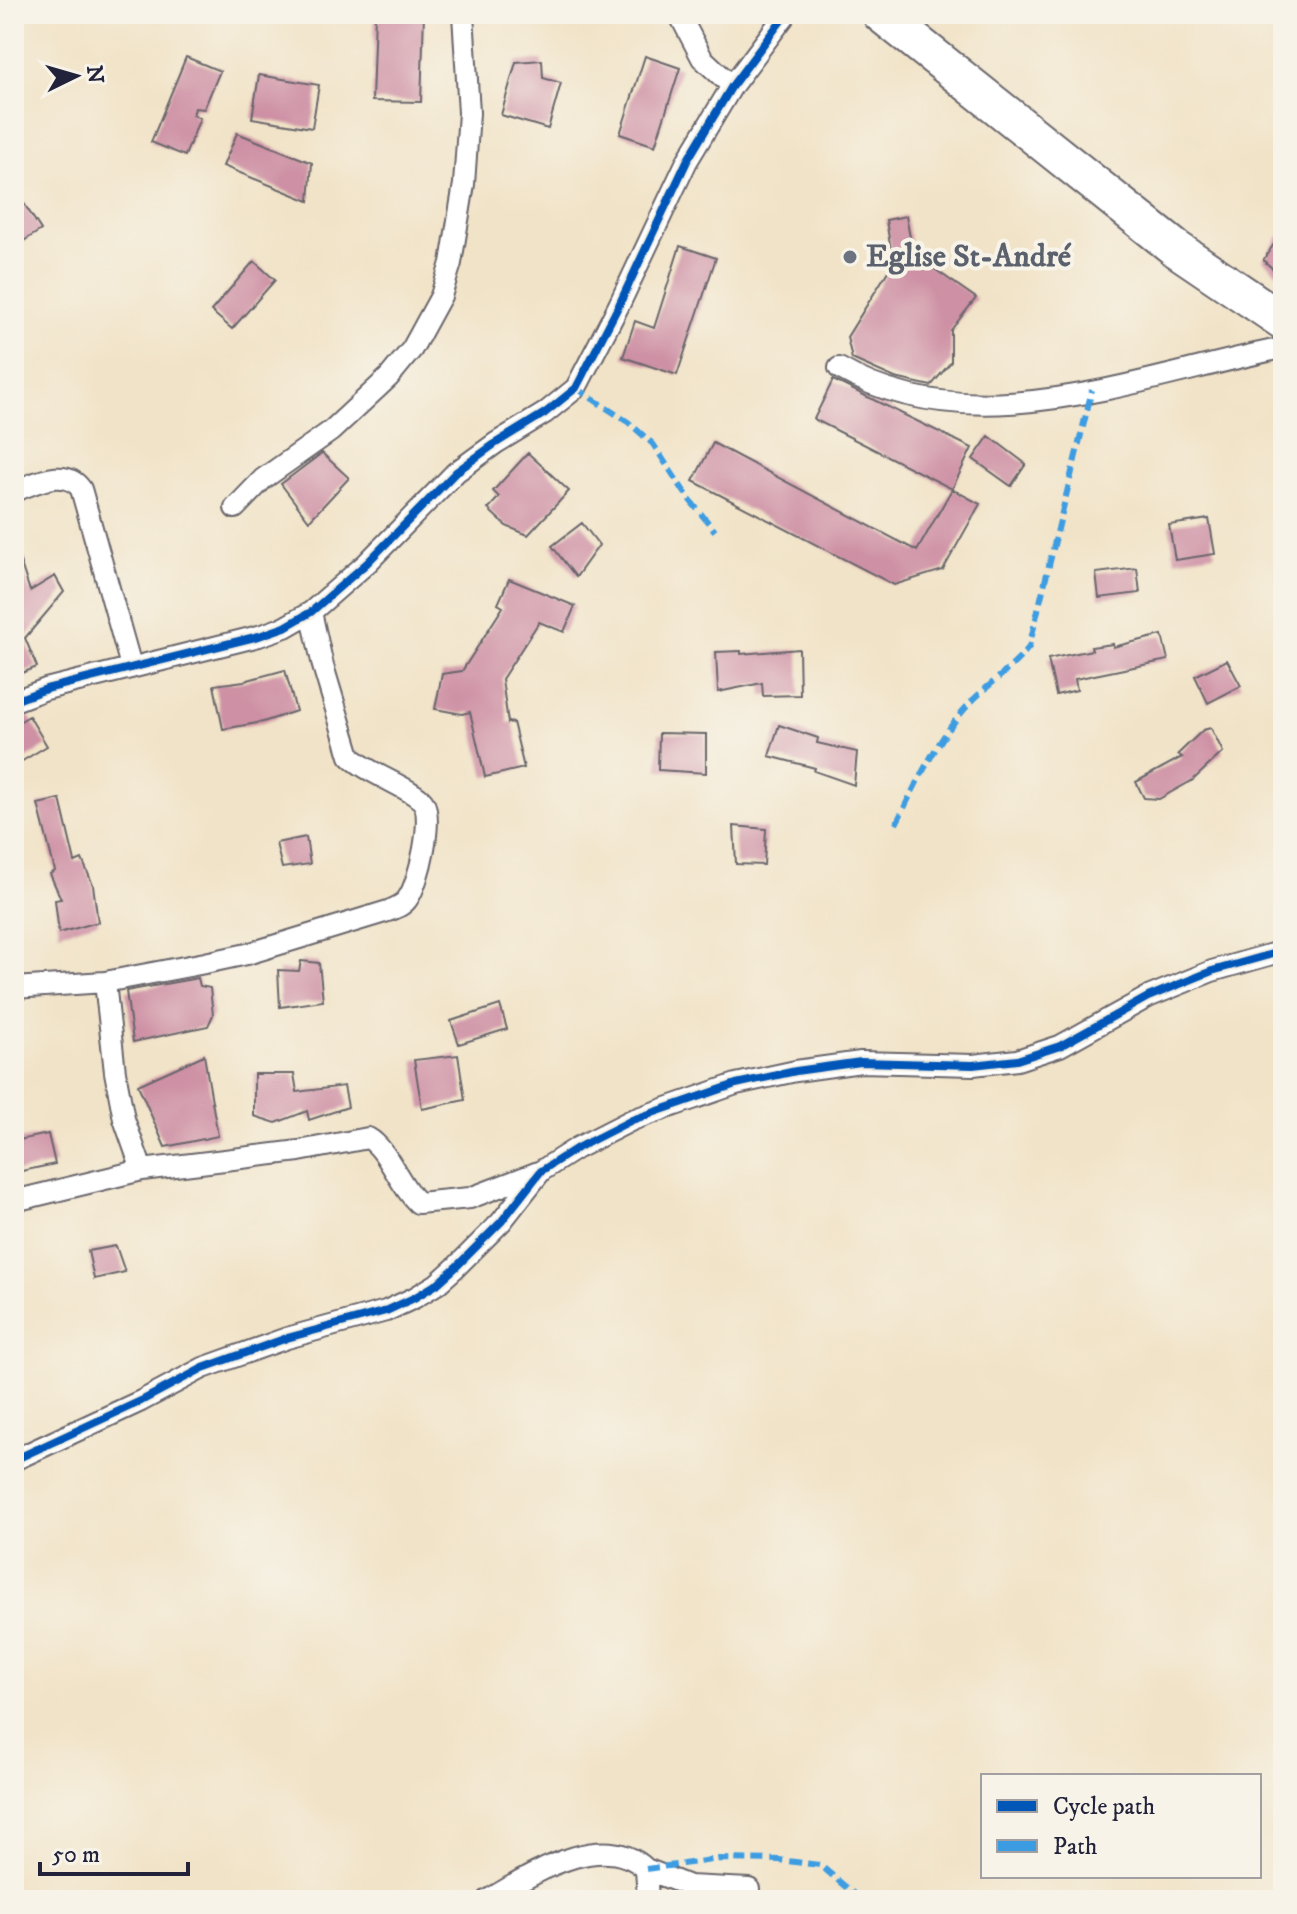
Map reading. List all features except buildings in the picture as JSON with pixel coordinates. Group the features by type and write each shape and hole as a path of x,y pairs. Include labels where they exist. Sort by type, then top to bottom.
{"highway":[{"path":"881,14 1175,248 1283,321"}],"street":[{"path":"235,508 263,479 331,431 389,377 412,349 441,296 457,233 466,160 469,113 463,14"},
{"path":"679,14 708,66 732,86"},
{"path":"14,701 46,689 285,627 311,612 367,563 456,472 545,413 576,388 614,316 687,161 732,86 786,14"},
{"path":"839,368 867,384 923,400 1006,404 1115,386 1283,348"},
{"path":"14,491 59,476 75,481 81,489 131,666"},
{"path":"14,988 105,982 247,954 388,911 406,901 421,858 427,825 426,809 415,795 361,767 350,756 323,666 311,612"},
{"path":"14,1201 142,1170 299,1151 368,1138 376,1144 403,1187 418,1203 470,1198 541,1171 577,1148 632,1120 736,1084 796,1071 861,1062 973,1065 1017,1060 1060,1046 1148,997 1212,971 1283,951"},
{"path":"105,982 115,1072 124,1119 142,1170"},
{"path":"14,1460 141,1401 203,1368 287,1338 386,1311 414,1298 437,1284 501,1222 541,1171"},
{"path":"488,1900 558,1862 611,1852 624,1853 635,1858 646,1869 689,1886 749,1889"},
{"path":"646,1869 648,1900"}],"marked path":[{"path":"576,388 628,422 653,444 689,499 715,531"},
{"path":"896,824 948,730 971,702 1029,647 1092,390"},
{"path":"646,1869 719,1859 779,1860 820,1865 861,1900"}],"cycle path":[{"path":"14,701 46,689 285,627 311,612 367,563 456,472 545,413 576,388 687,161 732,86 786,14"},
{"path":"14,1460 141,1401 203,1368 287,1338 386,1311 414,1298 456,1267 501,1222 541,1171 577,1148 632,1120 736,1084 796,1071 861,1062 973,1065 1017,1060 1060,1046 1148,997 1212,971 1283,951"}],"place":[{"name":"Eglise St-André","path":"850,257"}]}
